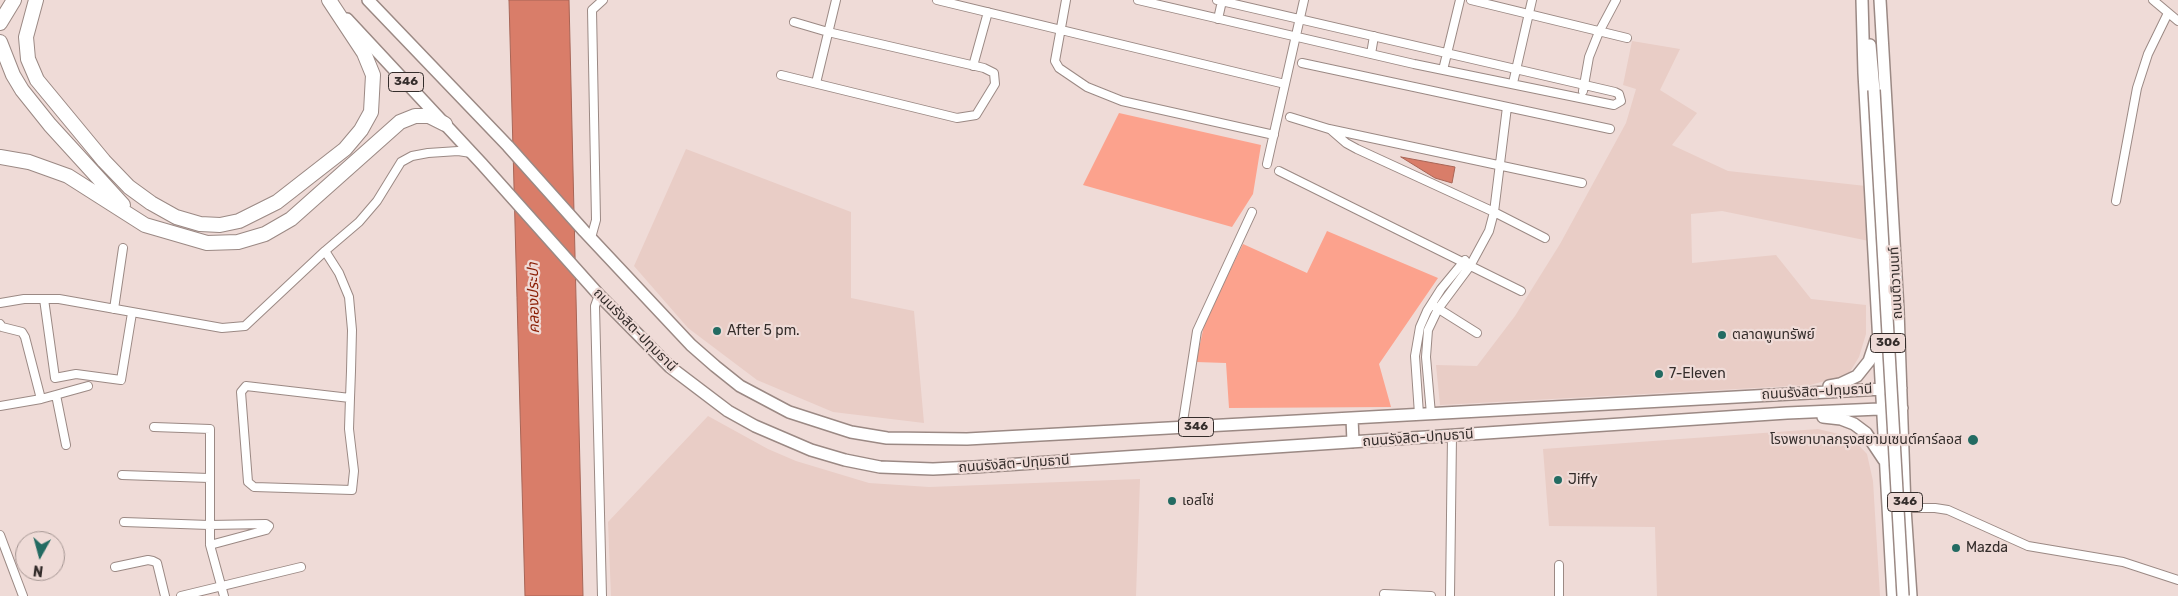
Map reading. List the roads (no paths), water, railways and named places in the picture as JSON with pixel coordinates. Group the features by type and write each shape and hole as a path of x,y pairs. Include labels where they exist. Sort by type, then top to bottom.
{"highway":[{"path":"0,6 4,0"},
{"path":"0,22 14,0"},
{"path":"36,0 26,37 28,59 38,80 104,161 129,187 151,203 176,217 200,224 220,225 239,220 277,202 345,149 361,130 371,112 373,75 364,54 330,0"},
{"path":"0,42 13,75 50,125 130,212 154,228"},
{"path":"0,157 29,162 68,176 144,225 207,243 238,242 265,234 291,219 400,122 415,116 429,116 444,124"}],"main road":[{"name":"ถนนรังสิต-ปทุมธานี","path":"330,0 482,164 600,296 670,367 728,411 754,426 811,450 863,464 898,468 941,468 1787,413 1902,408"},
{"name":"ถนนรังสิต-ปทุมธานี","path":"368,0 508,146 587,235 691,345 714,366 740,386 764,400 810,420 868,436 912,439 967,439 1901,388"},
{"name":"ถนนติวานนท์","path":"1862,0 1864,73 1893,596"},
{"name":"306","path":"1866,0 1874,90 1903,596"},
{"name":"ถนนติวานนท์","path":"1880,0 1911,596"},
{"path":"1876,289 1882,295 1888,295 1892,294 1896,287"},
{"name":"306","path":"1788,394 1840,384 1857,376 1869,361 1878,334"},
{"path":"1787,413 1828,417 1854,424 1866,433 1885,461"},
{"path":"1352,418 1353,442"},
{"path":"1888,519 1892,512 1905,508"}],"street":[{"path":"587,235 596,220 592,10 590,0"},
{"path":"592,10 603,0"},
{"path":"816,83 836,0"},
{"path":"937,0 1286,84"},
{"path":"1066,0 1055,54 1056,64 1087,87 1122,101 1274,135"},
{"path":"1138,0 1443,70 1614,105 1621,102 1619,94 1615,92 1220,1 1218,18"},
{"path":"1266,164 1304,0"},
{"path":"1443,70 1460,0"},
{"path":"1471,0 1627,38"},
{"path":"1513,83 1532,0"},
{"path":"1582,98 1589,57 1599,32 1616,0"},
{"path":"2153,0 2178,21"},
{"path":"973,66 988,12"},
{"path":"2116,201 2137,88 2148,54 2168,13"},
{"path":"781,74 944,116 968,118 976,115 995,84 994,73 973,66 828,32 794,22"},
{"path":"1371,54 1374,36"},
{"path":"1302,63 1610,129"},
{"path":"1431,414 1426,343 1428,330 1434,307 1470,266 1489,231 1494,212 1507,107"},
{"path":"1290,117 1329,129 1582,183"},
{"path":"1329,129 1346,143 1357,149 1546,238"},
{"path":"0,303 24,299 59,299 222,328 245,326 365,215 377,201 401,162 412,156 428,152 458,151 471,153"},
{"path":"1279,171 1521,291"},
{"path":"1182,428 1197,331 1252,212"},
{"path":"114,308 123,248"},
{"path":"325,251 339,273 349,298 352,330 350,398 349,429 354,471 352,490 254,487 248,482 241,392 246,386 350,398"},
{"path":"1419,414 1416,345 1420,327 1462,261 1475,255"},
{"path":"600,296 595,306 602,596"},
{"path":"44,299 55,378 76,374 121,380 132,312"},
{"path":"1434,307 1477,333"},
{"path":"0,324 22,332 26,337 41,399"},
{"path":"0,406 41,399 88,386"},
{"path":"56,395 66,445"},
{"path":"154,427 210,429 210,545 224,596"},
{"path":"1450,596 1452,436"},
{"path":"122,475 210,478"},
{"path":"1905,508 1948,510 2028,546 2124,562 2178,580"},
{"path":"124,522 209,525 267,524 269,527 266,530 210,545"},
{"path":"0,535 24,596"},
{"path":"116,568 148,560 153,561 156,563 165,596"},
{"path":"1558,596 1559,565"},
{"path":"181,596 301,568"},
{"path":"1384,594 1431,596"}],"water":[{"name":"คลองประปา","path":"509,0 569,0 583,596 525,596"},
{"path":"1401,157 1455,167 1452,183 1435,178"}],"place":[{"name":"After 5 pm.","path":"717,331"},
{"name":"ตลาดพูนทรัพย์","path":"1722,335"},
{"name":"7-Eleven","path":"1659,374"},
{"name":"โรงพยาบาลกรุงสยามเซนต์คาร์ลอส","path":"1973,440"},
{"name":"Jiffy","path":"1558,480"},
{"name":"เอสโซ่","path":"1172,501"},
{"name":"Mazda","path":"1956,548"}]}
